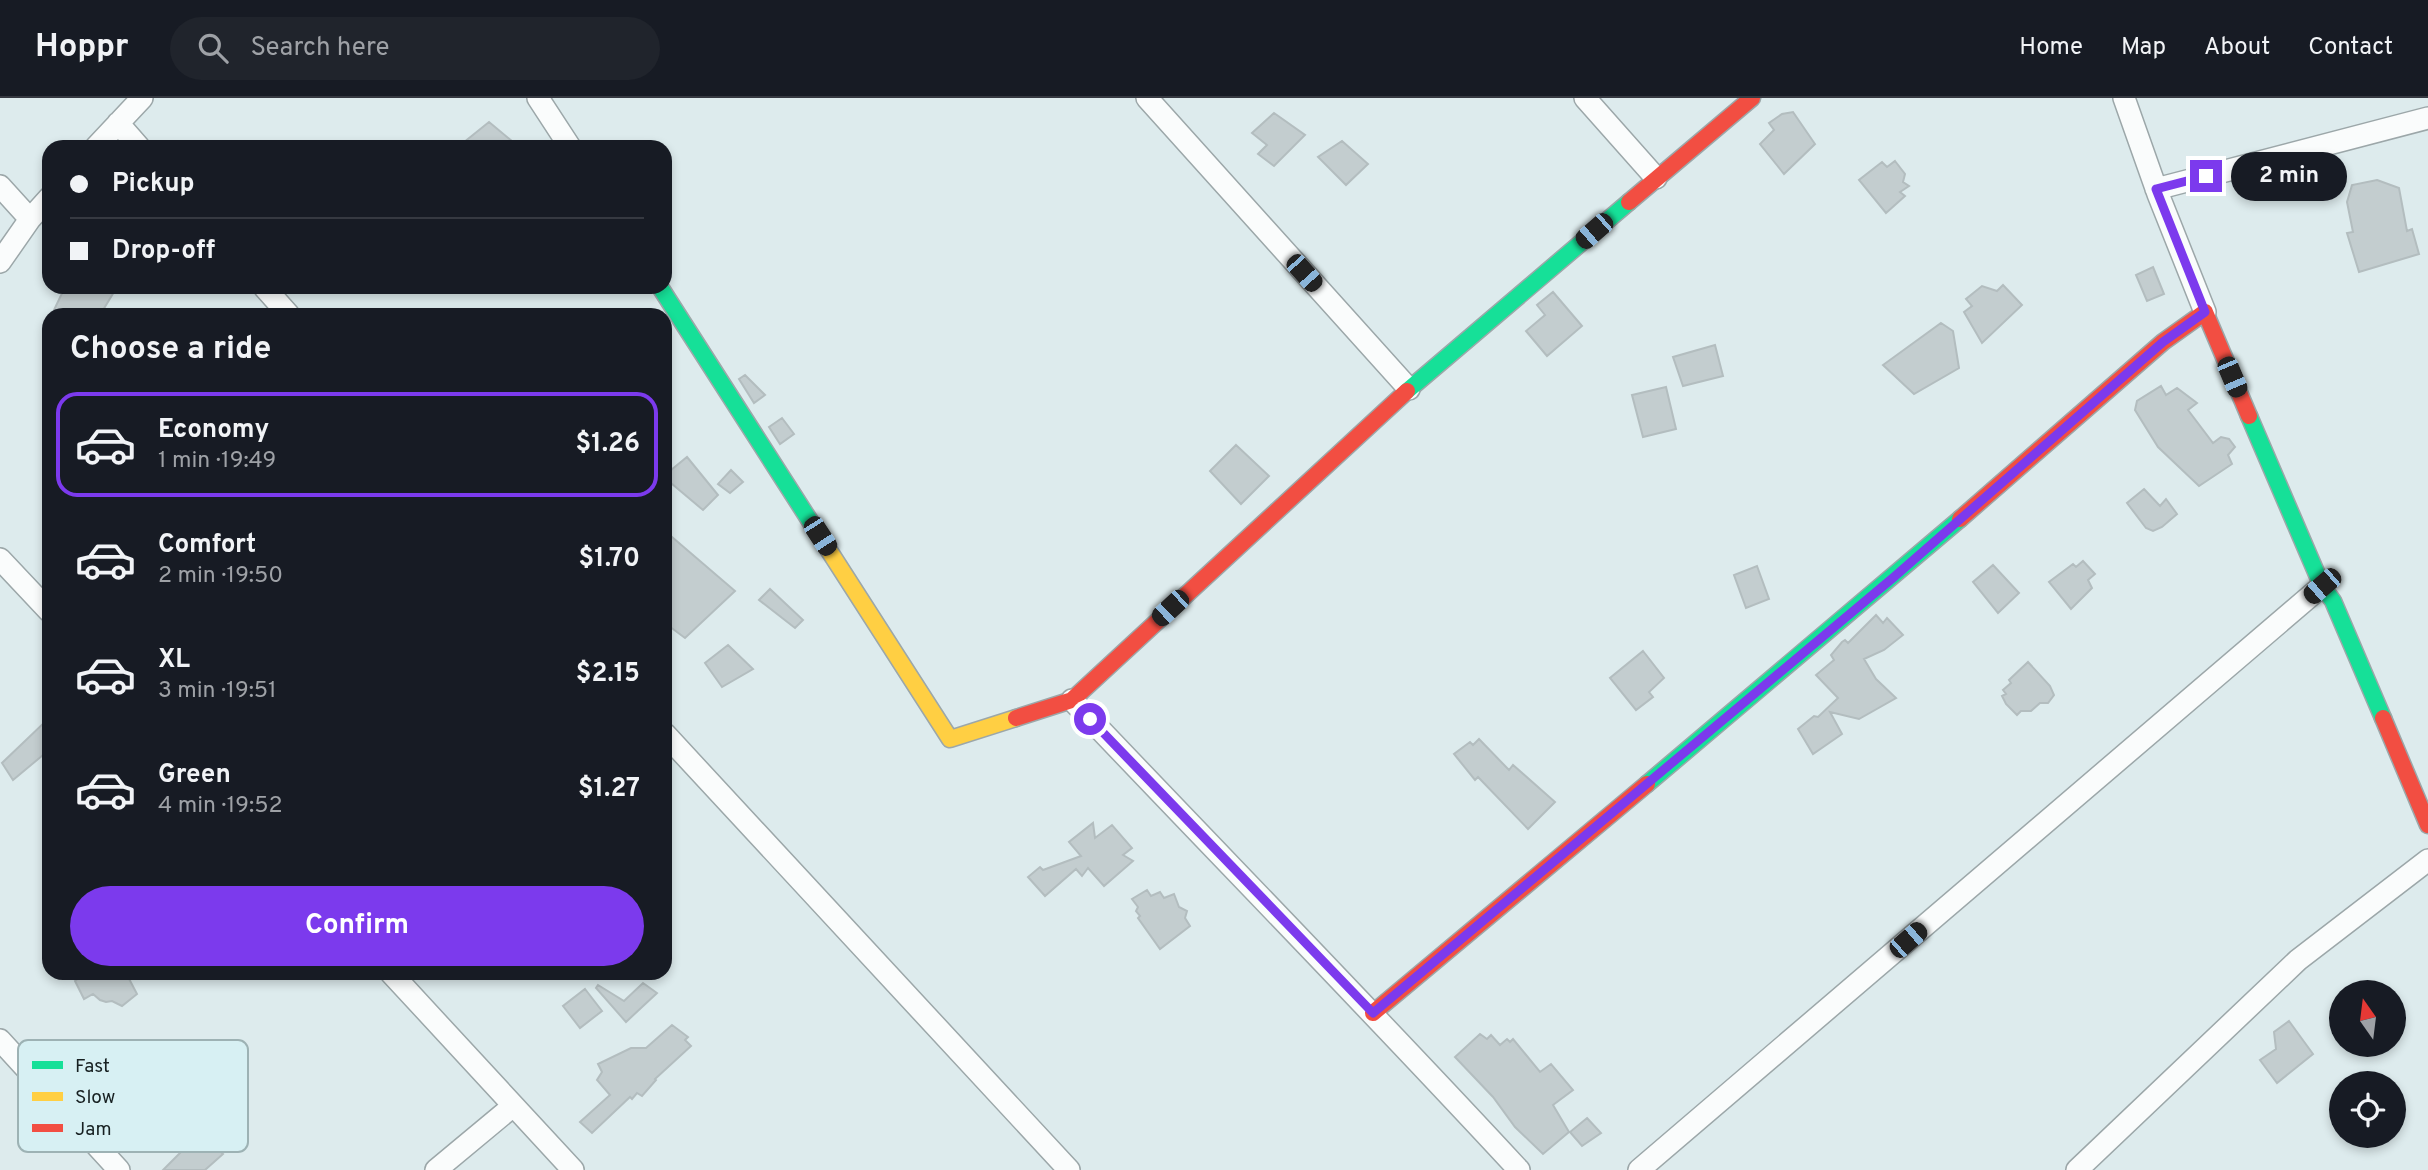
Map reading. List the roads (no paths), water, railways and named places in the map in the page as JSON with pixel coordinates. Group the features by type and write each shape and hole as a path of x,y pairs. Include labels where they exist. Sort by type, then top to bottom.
{"street":[{"path":"102,140 142,98"},
{"path":"538,98 565,140"},
{"path":"1147,98 1409,389"},
{"path":"1585,98 1656,178"},
{"path":"664,294 950,739 1072,700 1409,389 1752,98"},
{"path":"2123,98 2205,312 2322,586 2333,601 2428,825"},
{"path":"2156,189 2428,118"},
{"path":"118,123 133,140"},
{"path":"0,186 30,219"},
{"path":"0,262 42,206"},
{"path":"270,294 283,308"},
{"path":"1373,1013 1894,577 2163,342 2205,312"},
{"path":"0,559 42,604"},
{"path":"1639,1170 2322,586"},
{"path":"1072,700 1373,1013 1519,1170"},
{"path":"672,742 1069,1170"},
{"path":"2077,1170 2298,960 2428,860"},
{"path":"397,980 573,1170"},
{"path":"0,1041 18,1061"},
{"path":"436,1170 513,1106"},
{"path":"102,1152 119,1170"}]}
